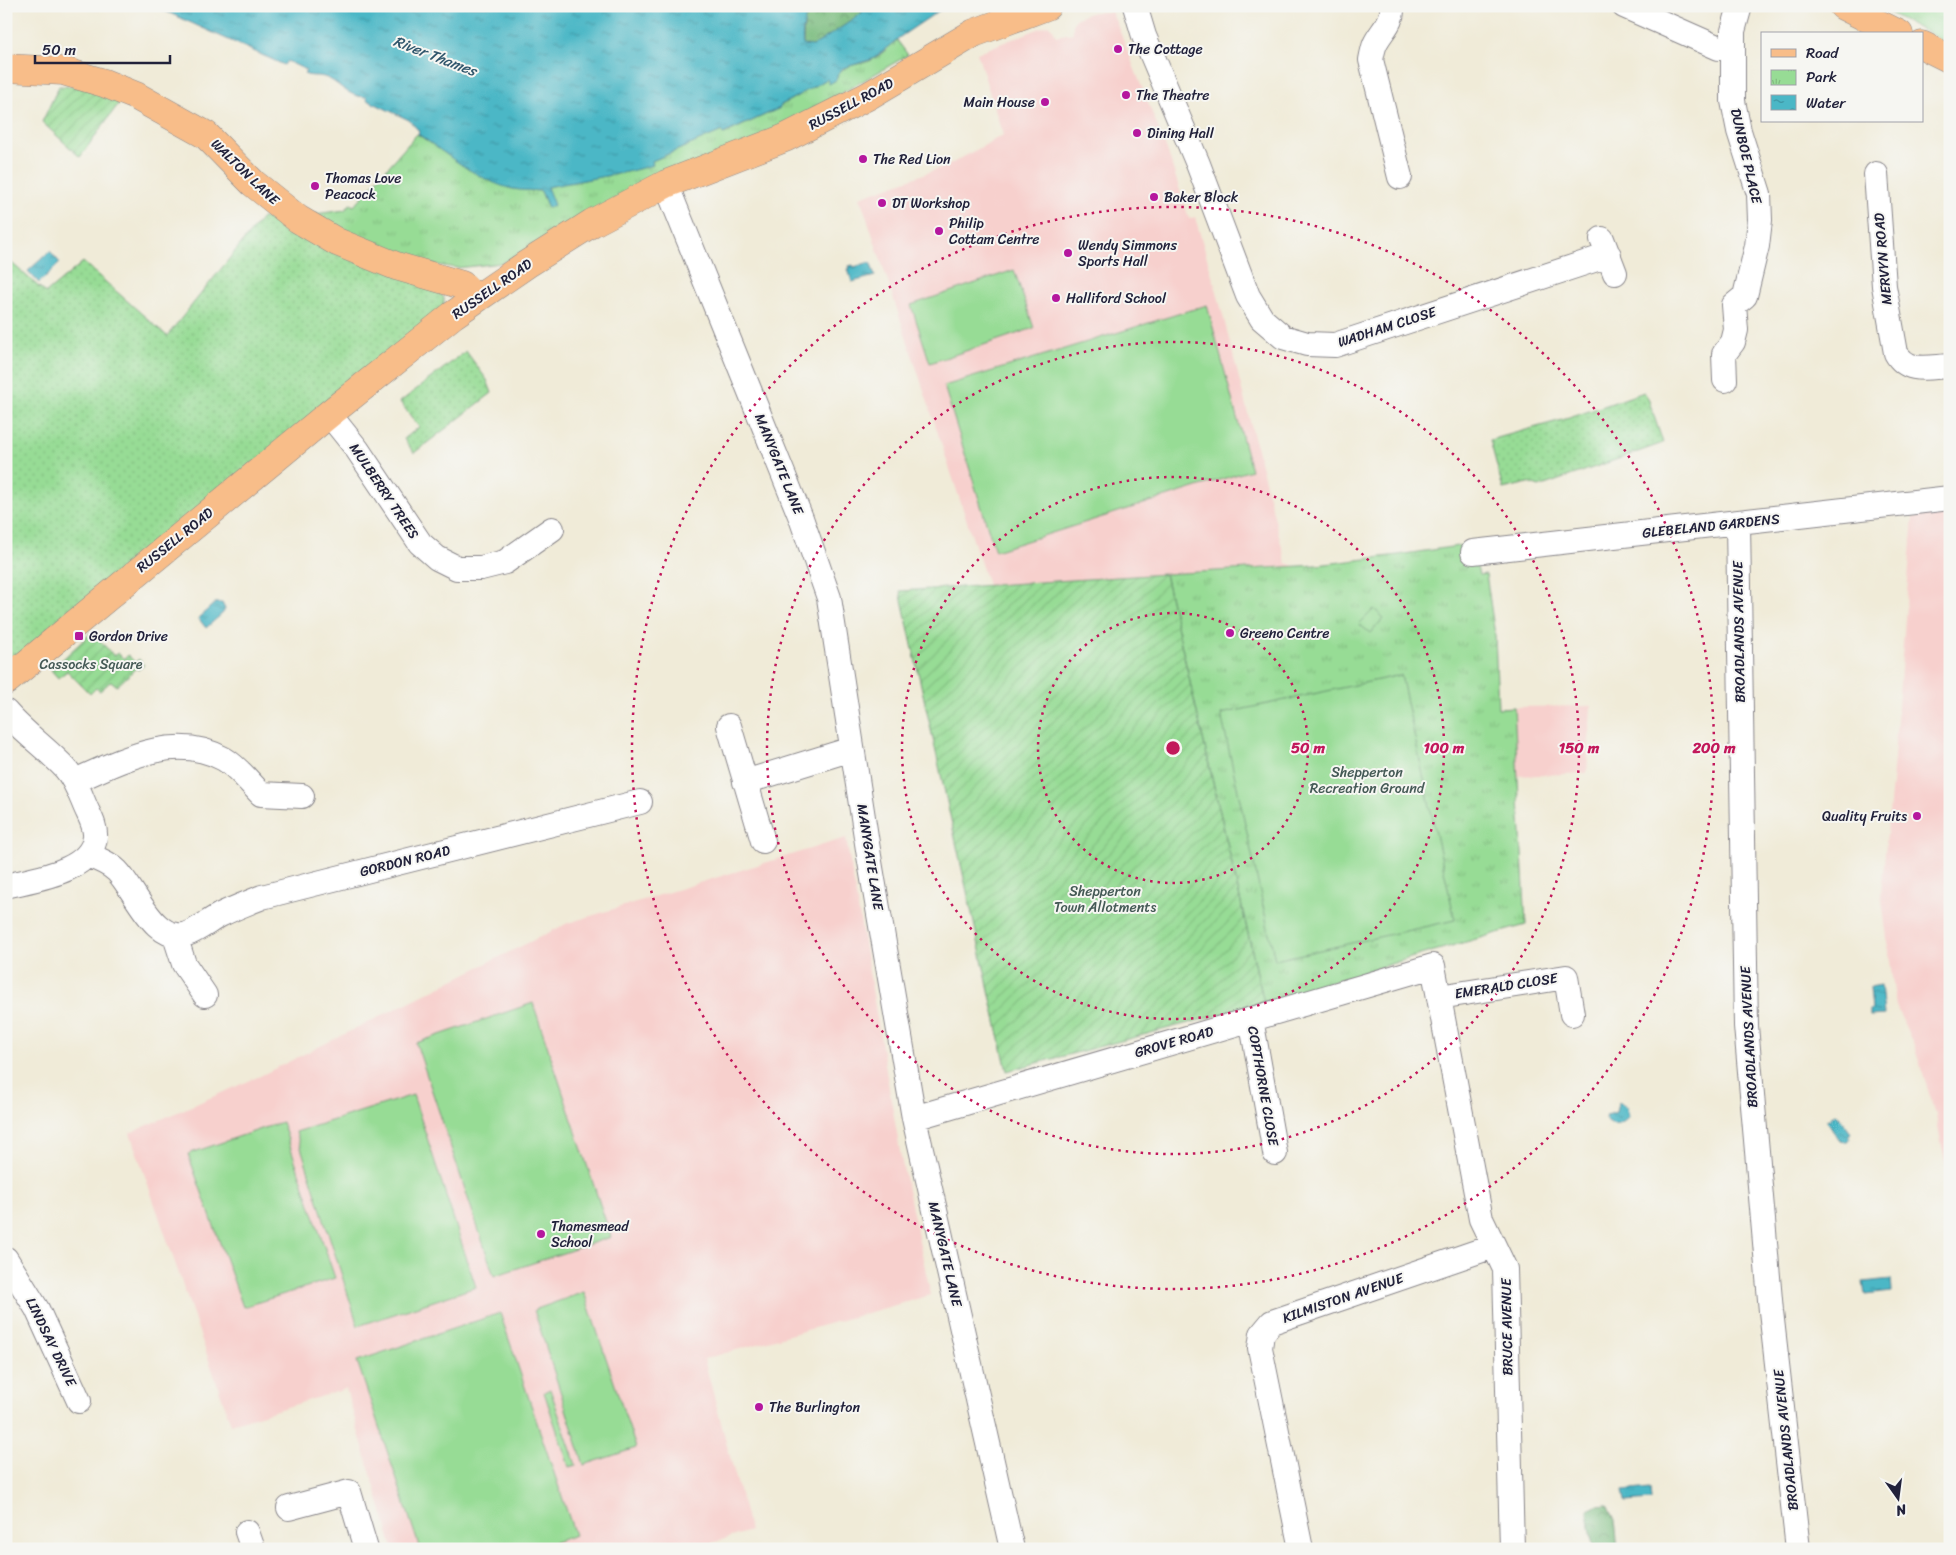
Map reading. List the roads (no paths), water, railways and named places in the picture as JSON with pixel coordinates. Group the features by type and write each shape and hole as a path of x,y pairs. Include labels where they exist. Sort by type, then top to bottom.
{"main road":[{"name":"RUSSELL ROAD","path":"6,681 329,414 476,299 527,264 592,223 666,184 793,134 868,96 974,33 1047,6"},
{"path":"1843,6 1895,32"},
{"path":"1924,46 1950,59"},
{"name":"WALTON LANE","path":"6,68 63,71 104,83 136,96 206,135 253,183 298,219 337,242 388,262 462,285 476,299"}],"street":[{"name":"WADHAM CLOSE","path":"1135,6 1144,36 1198,164 1248,296 1262,319 1283,337 1306,344 1335,345 1609,256"},
{"path":"1392,6 1390,20 1386,30 1375,45 1371,60 1400,177"},
{"path":"1624,6 1719,48 1732,46"},
{"name":"DUNBOE PLACE","path":"1724,380 1724,354 1733,342 1736,330 1734,305 1745,296 1757,246 1759,207 1759,194 1739,131 1733,101 1733,31 1740,6"},
{"name":"MERVYN ROAD","path":"1876,174 1884,286 1893,344 1901,362 1909,366 1919,368 1950,366"},
{"name":"MANYGATE LANE","path":"666,184 801,518 829,598 852,749 914,1118 1012,1549"},
{"name":"MULBERRY TREES","path":"329,414 357,449 420,543 437,558 457,568 481,568 497,565 505,562 552,529"},
{"name":"GLEBELAND GARDENS","path":"1473,552 1950,498"},
{"name":"BROADLANDS AVENUE","path":"1738,523 1746,1026 1771,1311 1798,1549"},
{"path":"6,712 19,728 65,768 75,781 94,828 95,837 93,846 87,855 79,864 67,870 10,878"},
{"path":"729,726 763,841"},
{"path":"75,781 131,756 168,748 204,750 226,760 261,794 302,796"},
{"path":"745,782 852,749"},
{"name":"GORDON ROAD","path":"175,936 186,934 221,914 262,897 640,802"},
{"path":"87,855 116,870 154,923 163,931 175,936 184,964 205,995"},
{"name":"GROVE ROAD","path":"914,1118 1433,966"},
{"name":"BRUCE AVENUE","path":"1433,966 1481,1219 1505,1269 1512,1549"},
{"name":"EMERALD CLOSE","path":"1439,997 1566,977 1572,1014"},
{"name":"COPTHORNE CLOSE","path":"1251,1019 1275,1153"},
{"name":"KILMISTON AVENUE","path":"1301,1549 1260,1348 1262,1334 1272,1322 1494,1246"},
{"name":"LINDSAY DRIVE","path":"6,1259 37,1309 79,1401"},
{"path":"289,1508 356,1496 366,1549"}],"water":[{"name":"River Thames","path":"154,6 809,6 803,30 803,45 813,46 862,13 861,6 946,6 900,37 873,59 843,68 836,80 829,84 827,79 781,105 780,108 723,134 722,131 652,161 653,165 627,172 547,187 554,205 548,208 541,191 513,189 476,174 418,134 419,131 409,120 367,100 367,97 348,92 324,77 304,74 306,70 287,61 284,65"},
{"path":"50,251 60,263 39,283 28,271"},
{"path":"870,262 875,276 852,282 848,269 850,269 849,266 853,265 854,267"},
{"path":"215,603 222,603 225,609 206,628 198,618"},
{"path":"1881,985 1884,1015 1869,1016 1869,1010 1872,1009 1870,987"},
{"path":"1621,1102 1627,1108 1629,1117 1623,1122 1611,1124 1605,1119 1606,1115 1616,1112 1618,1103"},
{"path":"1836,1113 1851,1133 1849,1135 1850,1139 1845,1142 1840,1141 1826,1121"},
{"path":"1891,1279 1892,1292 1865,1295 1863,1282"},
{"path":"1650,1488 1651,1500 1625,1502 1623,1491"}],"waterway":[{"path":"1939,6 1950,12"}],"place":[{"name":"The Cottage","path":"1118,49"},
{"name":"The Theatre","path":"1126,95"},
{"name":"Main House","path":"1045,102"},
{"name":"Dining Hall","path":"1137,133"},
{"name":"The Red Lion","path":"863,159"},
{"name":"Thomas Love Peacock","path":"315,186"},
{"name":"Baker Block","path":"1154,197"},
{"name":"DT Workshop","path":"882,203"},
{"name":"Philip Cottam Centre","path":"939,231"},
{"name":"Wendy Simmons Sports Hall","path":"1068,253"},
{"name":"Halliford School","path":"1056,298"},
{"name":"Greeno Centre","path":"1230,633"},
{"name":"Gordon Drive","path":"79,636"},
{"name":"Quality Fruits","path":"1917,816"},
{"name":"Thamesmead School","path":"541,1234"},
{"name":"The Burlington","path":"759,1407"}],"park label":[{"name":"Cassocks Square","path":"91,664"},
{"name":"Shepperton Recreation Ground","path":"1367,780"},
{"name":"Shepperton Town Allotments","path":"1105,900"}]}
